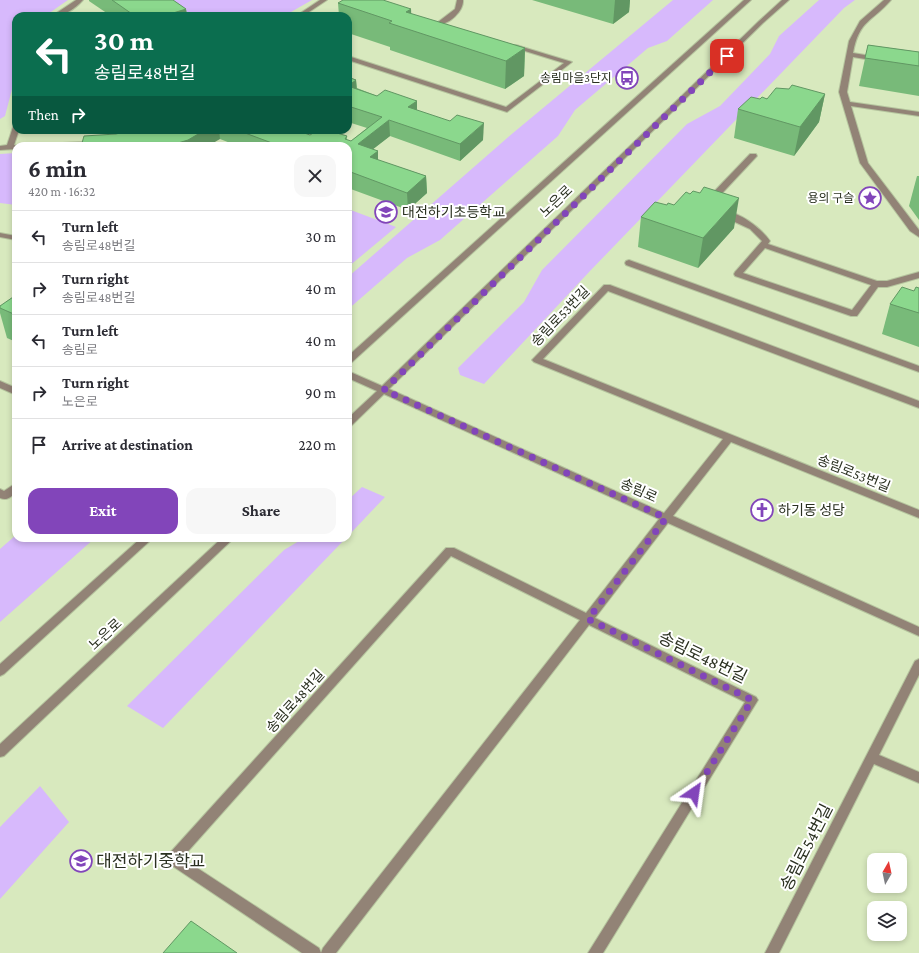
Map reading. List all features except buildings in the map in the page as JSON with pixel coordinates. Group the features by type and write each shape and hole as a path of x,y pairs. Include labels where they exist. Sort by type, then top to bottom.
{"street":[{"path":"63,12 80,0"},
{"path":"305,12 324,0"},
{"path":"447,26 436,22 457,11 460,6 460,0"},
{"name":"노은로","path":"352,357 748,0"},
{"name":"노은로","path":"352,420 755,28 786,0"},
{"path":"888,0 862,22 852,41 843,92 864,162 919,235"},
{"path":"352,59 507,110 569,62 508,44"},
{"path":"850,55 888,61"},
{"path":"846,104 918,114 919,123"},
{"path":"0,148 12,147"},
{"path":"753,156 704,207 748,223 760,232 766,241 738,274 854,314 876,284"},
{"path":"0,235 12,237"},
{"path":"763,245 876,284 887,284 919,275"},
{"path":"629,263 919,370"},
{"name":"송림로53번길","path":"919,405 607,287 537,360 919,514"},
{"name":"송림로","path":"352,376 919,632"},
{"path":"0,384 12,390"},
{"path":"328,953 729,437"},
{"path":"0,494 5,496 12,490"},
{"path":"0,671 144,542"},
{"name":"노은로","path":"0,752 225,542"},
{"name":"송림로48번길","path":"314,953 173,859 450,551 752,700 595,953"},
{"name":"송림로54번길","path":"772,953 919,664"},
{"path":"871,757 919,778"}],"shaded area":[{"path":"0,0 68,0 51,12 12,12 12,89 5,116 0,119"},
{"path":"152,0 312,0 291,12 169,12"},
{"path":"673,0 713,0 667,41 648,48 575,110 558,136 440,240 407,258 352,306 352,274 513,133"},
{"path":"819,0 855,0 844,8 590,271 484,384 460,375 458,368 524,302 542,270 687,124 720,106 770,54 779,36"},
{"path":"12,153 12,204 0,203 0,154"},
{"path":"352,210 396,227 352,264"},
{"path":"362,487 385,497 352,532 352,496"},
{"path":"12,538 12,542 90,542 0,622 0,549"},
{"path":"297,542 342,542 163,728 127,706 284,550"},
{"path":"40,786 69,822 0,899 0,827"}],"place":[{"name":"송림마을3단지","path":"627,78"},
{"name":"용의 구슬","path":"870,198"},
{"name":"대전하기초등학교","path":"386,212"},
{"name":"하기동 성당","path":"762,510"},
{"name":"대전하기중학교","path":"81,861"}],"route":[{"path":"694,793 752,700 588,619 666,518 384,390 727,56"}]}
